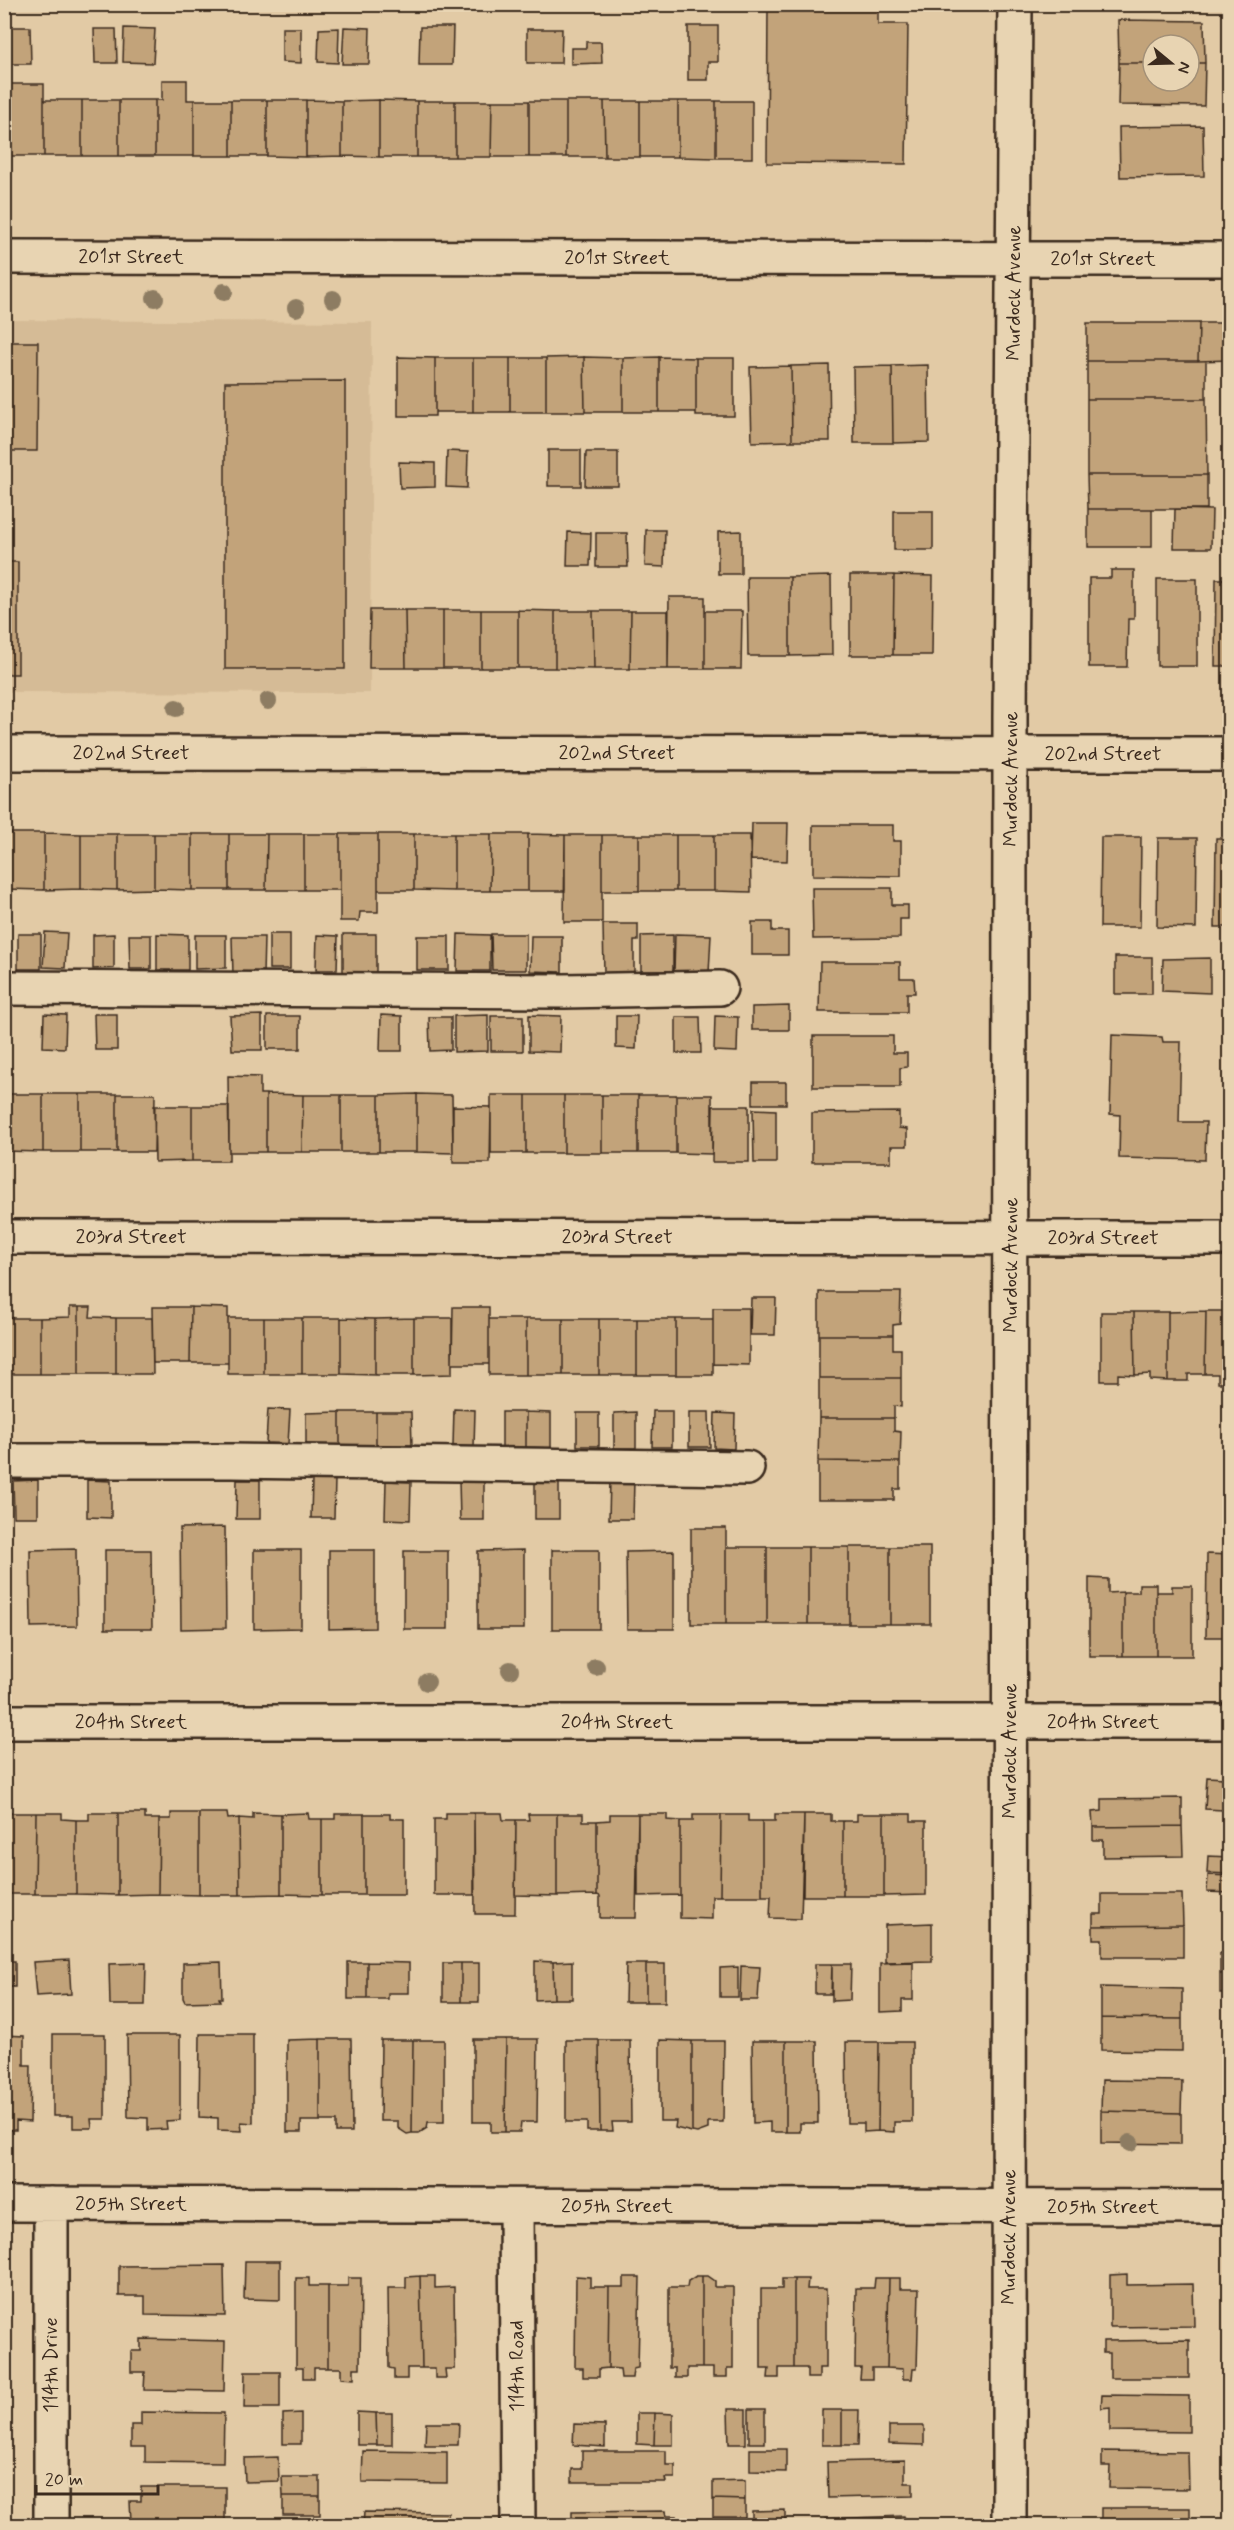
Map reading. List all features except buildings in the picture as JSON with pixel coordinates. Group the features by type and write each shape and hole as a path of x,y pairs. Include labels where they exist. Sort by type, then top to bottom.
{"street":[{"name":"Murdock Avenue","path":"1009,2526 1011,753 1015,4"},
{"name":"201st Street","path":"4,257 1230,259"},
{"name":"202nd Street","path":"4,753 1230,754"},
{"path":"4,988 564,991 720,988"},
{"name":"203rd Street","path":"4,1237 1230,1238"},
{"path":"4,1461 232,1461 747,1468"},
{"name":"204th Street","path":"4,1722 1230,1722"},
{"name":"205th Street","path":"4,2204 1230,2207"},
{"name":"114th Drive","path":"51,2204 51,2526"},
{"name":"114th Road","path":"516,2206 518,2526"}],"shaded area":[{"path":"5,320 372,322 370,693 5,692"}]}
